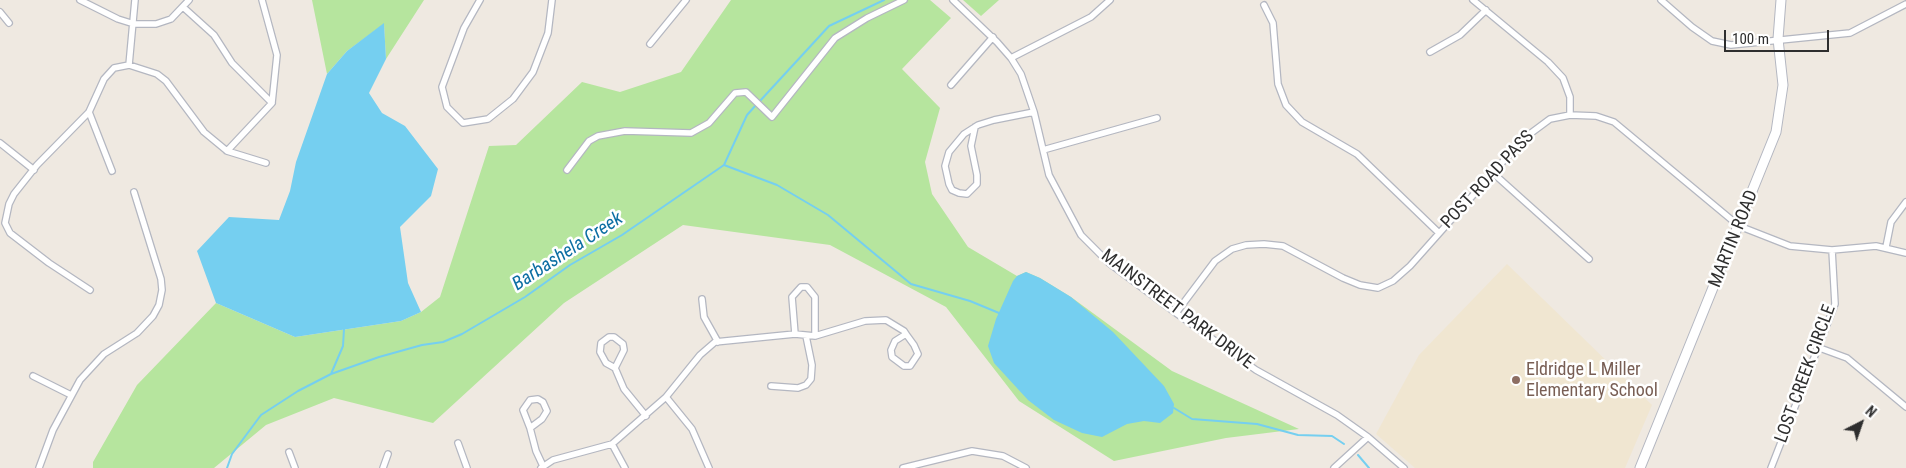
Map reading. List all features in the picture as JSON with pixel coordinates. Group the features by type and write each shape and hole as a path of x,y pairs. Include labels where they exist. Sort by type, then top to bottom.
{"street":[{"path":"80,0 118,19 134,24 156,24 171,20 189,0"},
{"path":"129,65 135,0"},
{"path":"227,151 272,103 277,55 262,0"},
{"path":"480,0 464,28 442,87 447,107 463,123 488,119 513,99 533,72 548,33 552,0"},
{"path":"650,44 686,0"},
{"path":"567,170 589,141 598,136 625,131 690,132 709,123 735,94 746,92 772,118 835,38 867,18 904,0"},
{"name":"MAINSTREET PARK DRIVE","path":"953,0 993,37 1012,58 1028,89 1049,175 1081,235 1109,263 1256,370 1337,415 1368,437 1404,468"},
{"path":"1012,58 1091,16 1110,0"},
{"path":"1473,0 1548,62 1563,78 1570,97 1570,115"},
{"path":"1660,0 1668,2 1692,28 1712,41 1731,45 1850,34 1906,4"},
{"name":"MARTIN ROAD","path":"1640,468 1763,167 1780,116 1783,85 1778,40 1781,0"},
{"path":"1264,5 1273,23 1278,84 1286,105 1302,122 1357,154 1439,233"},
{"path":"182,7 214,35 232,63 272,103"},
{"path":"1430,52 1460,35 1486,10"},
{"path":"0,12 9,23"},
{"path":"951,85 993,37"},
{"path":"90,290 19,241 10,233 5,223 8,204 34,170 89,112 104,79 114,68 129,65 157,74 166,81 204,132 227,151 266,163"},
{"path":"89,112 112,171"},
{"path":"975,128 970,146 977,175 977,184 967,194 952,190 949,184 945,166 949,152 964,134 975,128 994,120 1034,112"},
{"name":"POST ROAD PASS","path":"1176,312 1215,261 1232,249 1255,244 1282,246 1360,285 1378,288 1393,281 1410,266 1532,130 1550,120 1570,115 1596,116 1614,122 1739,226 1790,246 1832,250 1886,247 1906,253"},
{"path":"1044,150 1157,118"},
{"path":"0,143 34,170"},
{"path":"1493,173 1588,258"},
{"path":"39,468 47,444 70,394 96,362 137,333 153,316 159,305 162,290 161,279 134,192"},
{"path":"1886,247 1891,222 1906,202"},
{"name":"LOST CREEK CIRCLE","path":"1772,468 1835,304 1832,250"},
{"path":"795,334 792,297 801,287 807,287 815,297 814,336"},
{"path":"702,299 704,317 718,342"},
{"path":"530,428 542,419 547,411 543,402 538,399 530,400 523,410 542,467 562,457 612,444 666,397 707,348 718,342 795,334 814,336 865,321 881,319 896,324 906,334 918,354 910,366 904,366 892,356 891,350 899,336 906,334"},
{"path":"771,386 798,388 806,385 811,378 812,365 806,336"},
{"path":"615,368 624,350 619,339 609,337 601,343 600,352 606,363 615,368 624,389 646,416"},
{"path":"1817,347 1853,362 1906,406"},
{"path":"33,376 70,394"},
{"path":"666,397 692,429 709,468"},
{"path":"1334,468 1368,437"},
{"path":"458,443 467,468"},
{"path":"612,444 625,468"},
{"path":"903,468 972,451 1003,456 1026,468"},
{"path":"288,452 294,468"},
{"path":"383,468 388,454"}],"shaded area":[{"name":"Eldridge L Miller Elementary School","path":"1507,264 1652,405 1625,468 1415,468 1376,434 1419,355"}],"green space":[{"path":"312,0 424,0 386,59 384,24 347,51 327,74"},
{"path":"731,0 930,0 951,18 902,69 940,108 925,162 932,194 968,247 1017,276 1026,272 1040,278 1071,297 1172,371 1299,429 1226,438 1114,461 1019,401 946,307 830,245 683,225 564,303 433,423 334,398 266,425 214,468 93,468 93,462 137,385 216,303 295,337 401,321 421,312 440,297 489,146 516,145 582,82 620,92 681,72"},
{"path":"963,0 999,0 981,16"}],"water":[{"path":"384,23 386,59 369,93 382,113 405,126 438,169 431,196 400,227 408,283 421,312 401,321 295,337 216,303 197,251 229,217 279,220 290,191 296,162 327,74 347,51"},
{"path":"1026,272 1040,278 1071,297 1113,332 1164,386 1174,404 1173,413 1160,423 1144,421 1127,424 1102,437 1082,433 1054,420 1028,400 994,363 988,346 996,319 1013,281 1017,276"}],"waterway":[{"name":"Barbashela Creek","path":"759,102 829,26 884,0"},
{"name":"Barbashela Creek","path":"227,468 232,454 261,415 298,391 331,374 379,357 422,345 443,342 462,334 525,297 570,265 622,235 724,165 747,115 756,105"},
{"path":"724,165 777,185 828,215 911,284 970,301 999,313"},
{"path":"331,374 343,346 344,329"},
{"path":"1174,408 1192,419 1257,424 1298,435 1332,436 1344,444"},
{"path":"1358,455 1369,468"}],"place":[{"name":"Eldridge L Miller Elementary School","path":"1516,380"}]}
